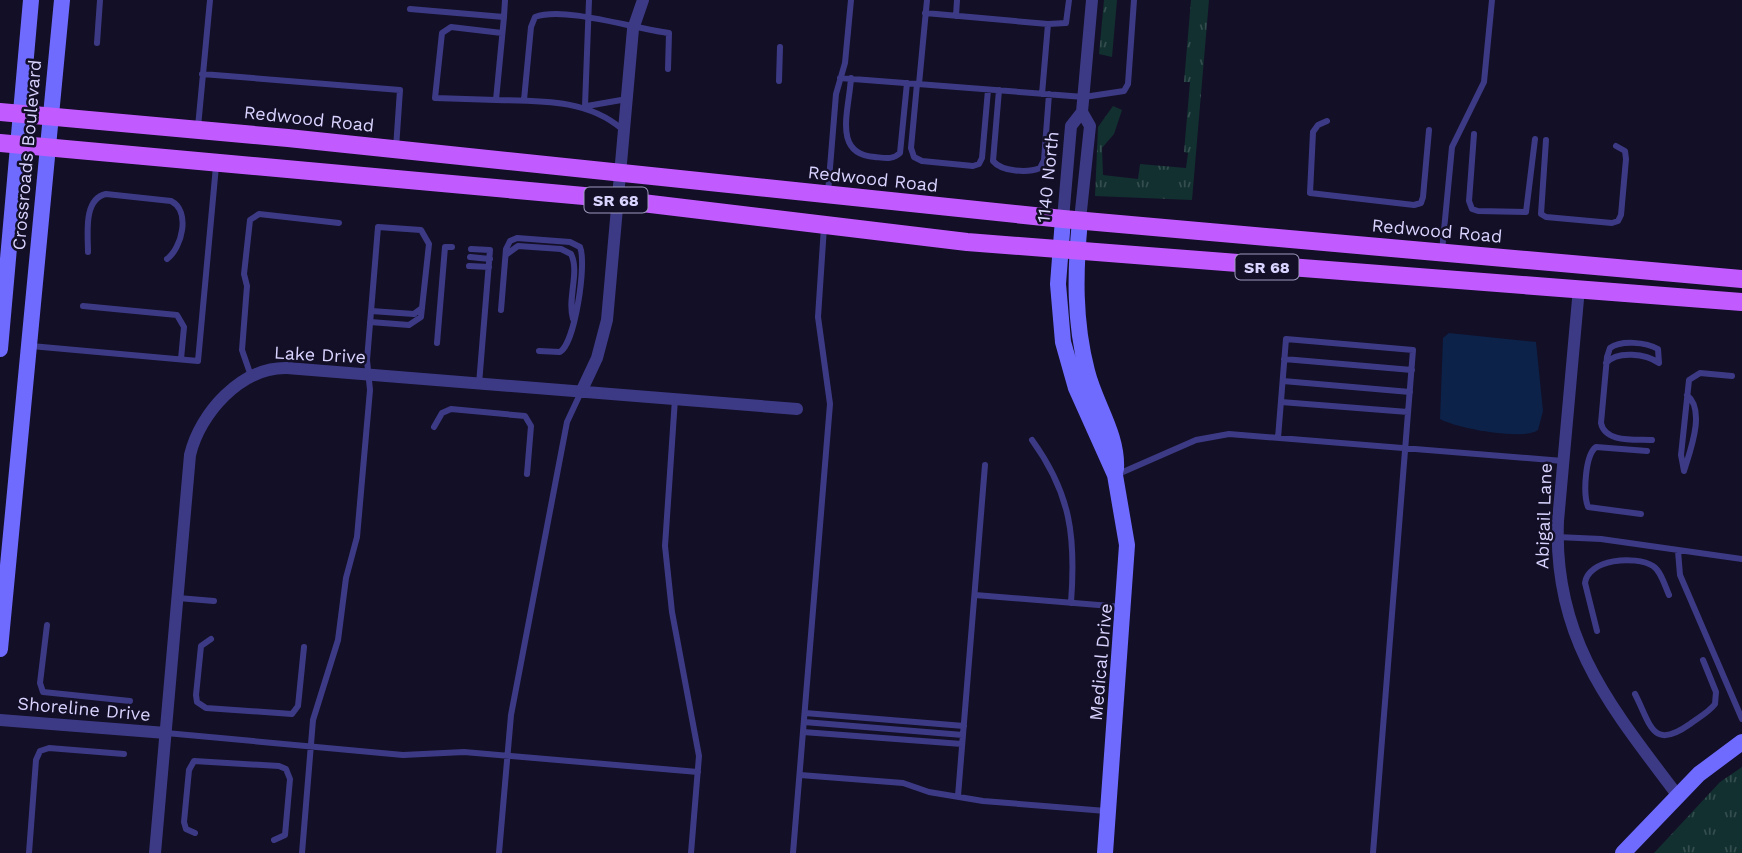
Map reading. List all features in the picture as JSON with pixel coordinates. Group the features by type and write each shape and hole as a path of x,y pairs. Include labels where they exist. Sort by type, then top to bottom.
{"main road":[{"name":"Crossroads Boulevard","path":"0,348 8,144 19,114 31,0"},
{"name":"Crossroads Boulevard","path":"0,649 62,0"},
{"name":"Redwood Road","path":"0,112 197,129 1071,219 1742,279"},
{"name":"SR 68","path":"8,144 618,200 1068,250 1742,302"},
{"name":"1140 North","path":"1068,250 1071,219"},
{"name":"Medical Drive","path":"1068,250 1075,286 1080,341 1093,392 1114,445 1115,475 1127,545 1125,607 1105,853"},
{"path":"1623,853 1712,763 1742,742"}],"street":[{"path":"581,392 597,358 607,320 633,29 643,0"},
{"name":"1140 North","path":"1071,219 1071,126 1082,112 1092,0"},
{"name":"1140 North","path":"1071,219 1090,126 1082,112"},
{"name":"Abigail Lane","path":"1579,288 1557,537 1563,600 1582,658 1614,712 1678,796"},
{"name":"Lake Drive","path":"155,853 192,444 212,410 251,376 277,368 797,409"},
{"name":"Shoreline Drive","path":"0,720 166,733"}],"lane":[{"path":"97,43 100,0"},
{"path":"197,129 210,0"},
{"path":"496,100 505,0"},
{"path":"585,106 589,0"},
{"path":"828,195 836,94 846,56 851,0"},
{"path":"927,0 911,148 914,157 922,161 973,166 982,158 988,90"},
{"path":"956,16 957,0"},
{"path":"925,13 1048,24 1066,23 1069,0"},
{"path":"840,78 1084,97 1115,94 1127,88 1134,0"},
{"path":"1441,253 1452,147 1484,82 1492,0"},
{"path":"410,9 503,17"},
{"path":"524,100 531,27 535,17 545,13 588,17 633,29 669,33 668,69"},
{"path":"999,90 993,161 999,167 1036,170 1042,165 1048,24"},
{"path":"502,33 451,27 442,33 435,98 524,100 585,106 627,99"},
{"path":"779,81 780,47"},
{"path":"202,74 400,90 396,149"},
{"path":"851,78 847,142 853,152 864,156 890,158 900,153 906,83"},
{"path":"585,106 607,116 624,131"},
{"path":"1327,121 1318,125 1313,132 1308,186 1310,193 1317,197 1414,205 1421,203 1429,130"},
{"path":"1474,134 1469,201 1472,209 1478,211 1526,212 1535,139"},
{"path":"1546,140 1540,211 1543,216 1560,219 1612,223 1620,219 1626,155 1616,146"},
{"path":"29,346 198,361 216,162"},
{"path":"88,252 91,206 98,197 106,194 166,200 178,205 182,214 179,242 167,259"},
{"path":"251,376 242,350 247,286 244,274 252,217 259,214 340,223"},
{"path":"793,853 830,404 818,317 824,225"},
{"path":"302,853 315,714 338,640 346,578 356,545 370,390 370,322 378,227 417,229 427,236 429,244 421,317 412,325 370,322"},
{"path":"501,310 508,243 517,237 577,244 582,256 578,305 569,341 564,351 539,351"},
{"path":"506,256 511,248 518,246 561,249 570,254 574,262 570,305 573,318"},
{"path":"437,343 448,255 445,247 452,247"},
{"path":"471,249 490,250 479,384"},
{"path":"470,257 490,259"},
{"path":"469,266 489,267"},
{"path":"83,306 177,315 184,327 181,359"},
{"path":"371,311 414,314 423,306"},
{"path":"1278,438 1286,339 1413,350 1373,853"},
{"path":"1606,363 1618,355 1648,358 1659,363 1660,352 1655,347 1619,343 1610,348 1606,363 1602,430 1611,437 1652,440"},
{"path":"1284,359 1412,370"},
{"path":"1684,471 1692,446 1696,407 1687,395 1689,380 1697,373 1732,376"},
{"path":"1283,381 1410,392"},
{"path":"499,853 514,697 565,433 571,411 581,392"},
{"path":"676,399 665,546 672,612 698,749 691,853"},
{"path":"1281,402 1408,412"},
{"path":"434,427 442,413 451,409 525,416 531,426 527,474"},
{"path":"1115,475 1206,438 1228,434 1563,461"},
{"path":"1032,440 1052,470 1068,511 1073,542 1071,603"},
{"path":"1641,514 1588,507 1586,500 1589,457 1597,447 1647,451"},
{"path":"958,796 985,465"},
{"path":"1557,537 1601,539 1742,559"},
{"path":"1678,551 1680,575 1742,719"},
{"path":"1597,631 1586,583 1591,571 1619,558 1651,565 1669,595"},
{"path":"975,595 1125,607"},
{"path":"177,598 214,601"},
{"path":"47,625 40,683 43,692 130,701"},
{"path":"211,639 201,646 196,698 202,707 219,709 289,715 295,712 298,706 304,647"},
{"path":"1635,694 1656,732 1662,736 1674,736 1715,704 1716,692 1703,660"},
{"path":"805,713 964,726"},
{"path":"804,722 963,735"},
{"path":"803,732 962,744"},
{"path":"166,733 403,755 453,752 698,772"},
{"path":"29,853 36,761 40,751 48,748 124,754"},
{"path":"195,833 186,829 184,822 191,763 200,760 279,766 286,769 290,779 285,835 274,840"},
{"path":"800,775 903,783 924,791 958,796 1108,811"}],"green space":[{"path":"1104,0 1117,0 1112,57 1099,54"},
{"path":"1191,0 1209,0 1192,200 1095,196 1098,127 1113,106 1122,110 1114,134 1102,148 1103,175 1138,179 1140,164 1186,168 1188,153 1184,152 1190,82 1184,82"},
{"path":"1742,767 1742,853 1654,853 1720,782"}],"water":[{"path":"1449,333 1536,342 1543,411 1538,430 1505,434 1440,419 1443,338"}]}
